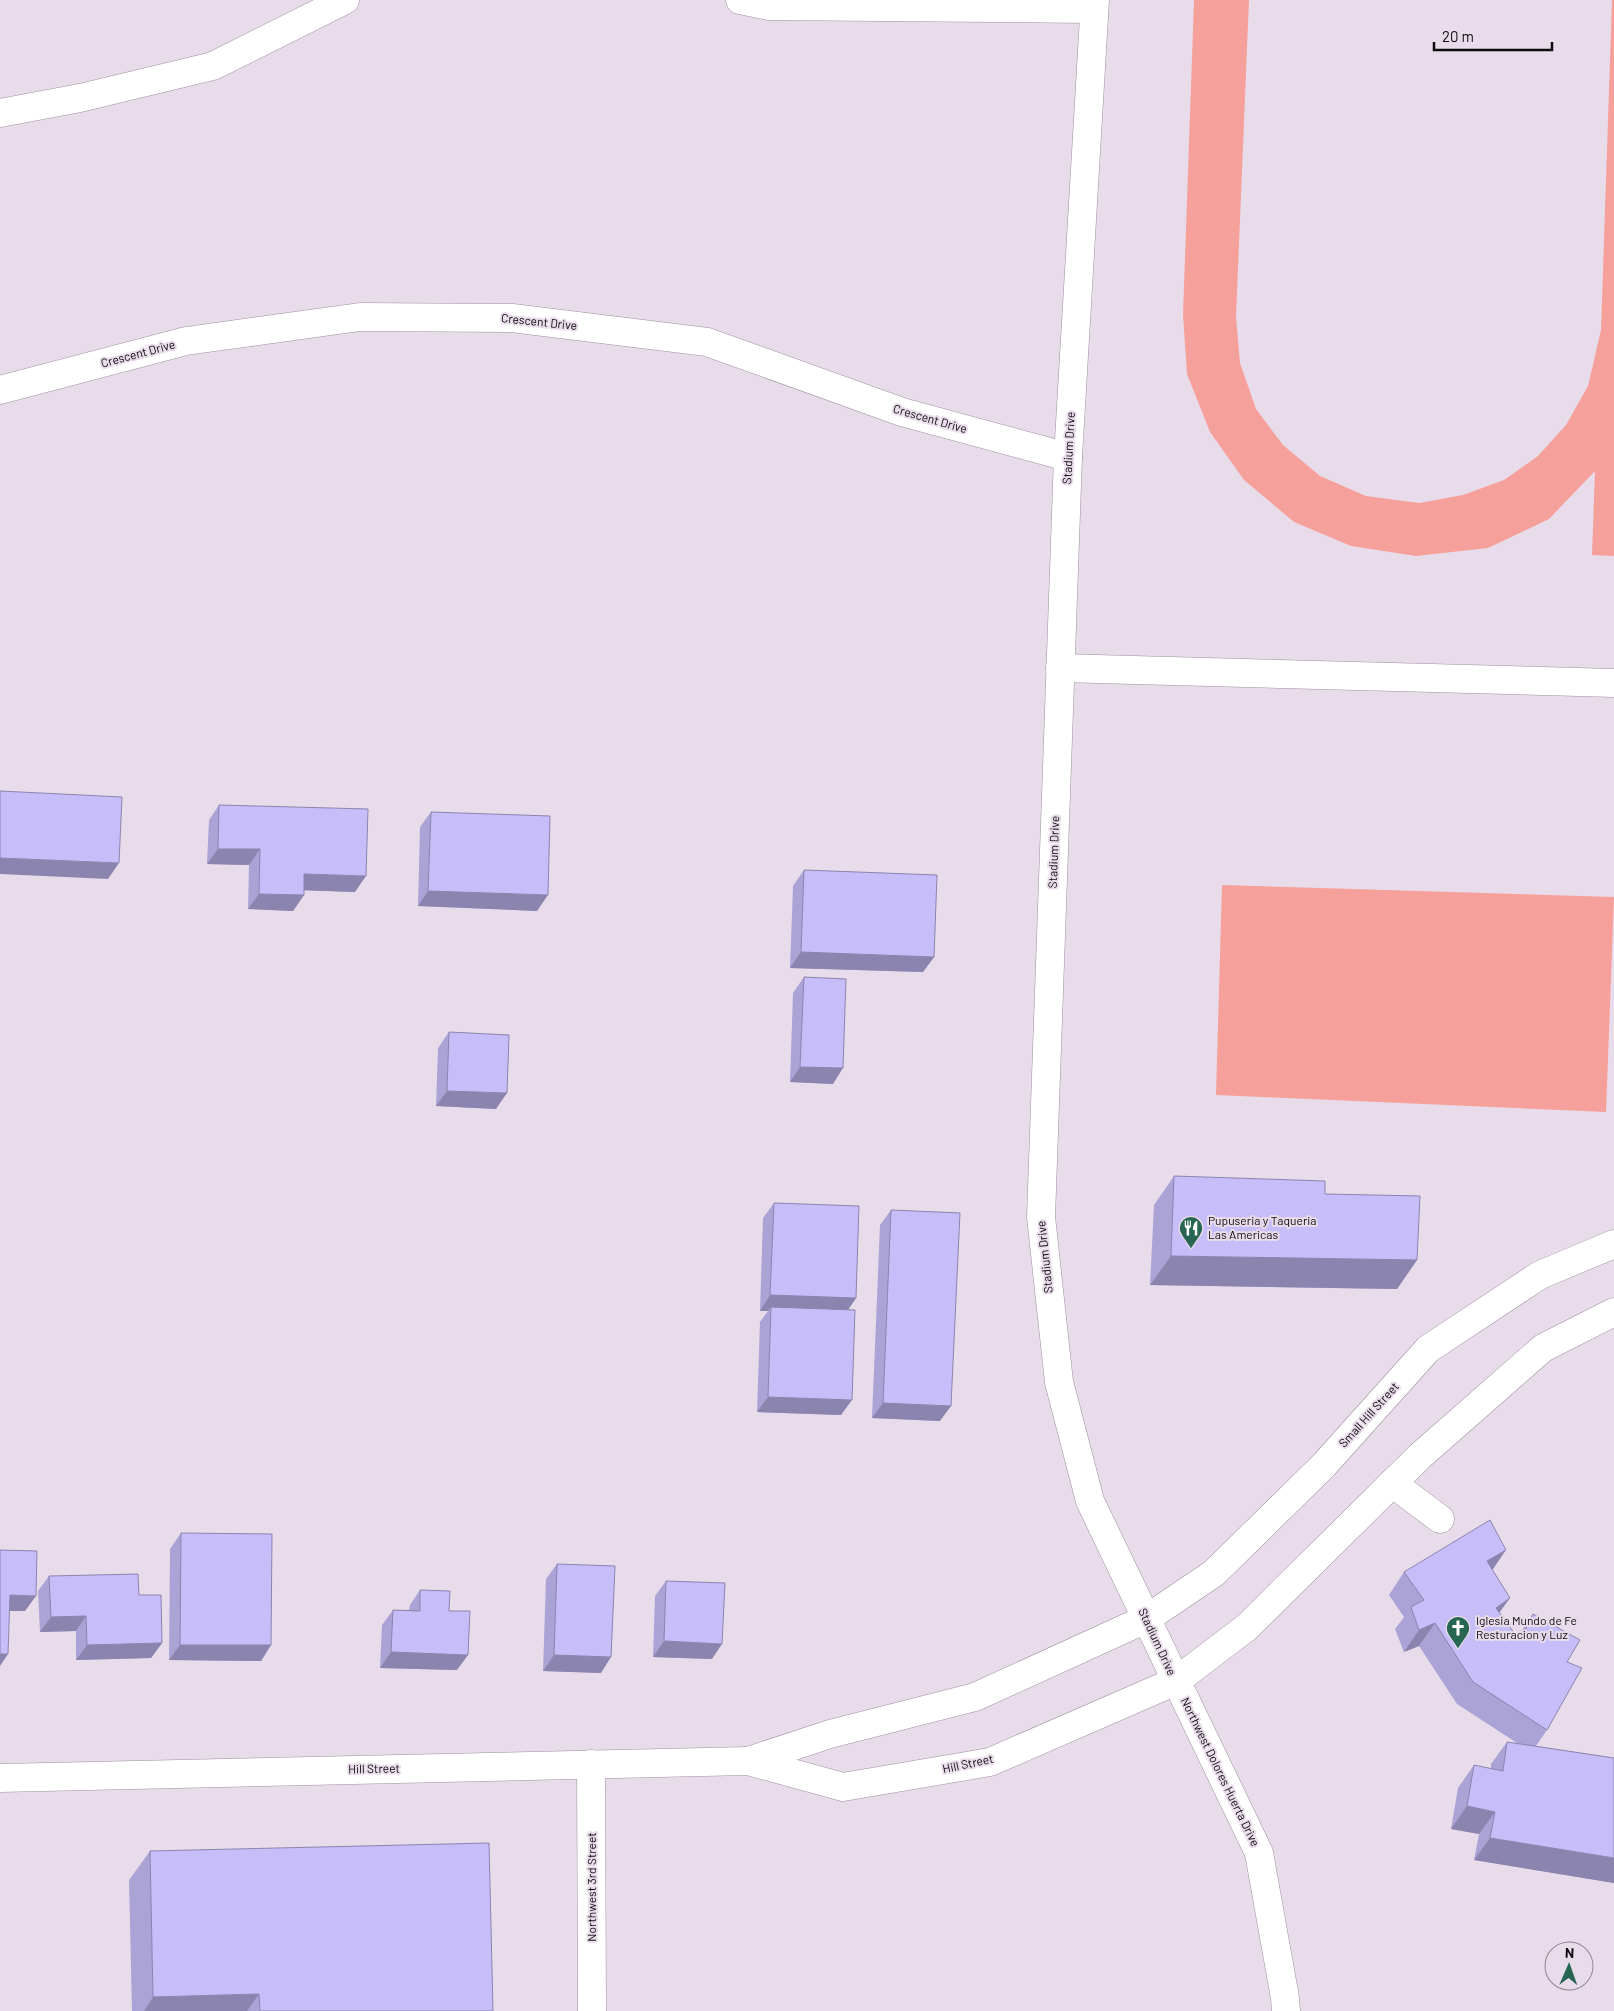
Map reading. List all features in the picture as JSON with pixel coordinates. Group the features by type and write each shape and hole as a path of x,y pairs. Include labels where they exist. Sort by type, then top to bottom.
{"street":[{"path":"0,113 80,98 213,66 345,0"},
{"path":"740,0 769,6 1094,5"},
{"name":"Stadium Drive","path":"1094,5 1068,457 1041,1217 1059,1382 1090,1501 1176,1681"},
{"name":"Crescent Drive","path":"0,390 186,341 360,317 512,318 707,342 902,412 1068,457"},
{"path":"1060,668 1614,684"},
{"name":"Small Hill Street","path":"1146,1619 1214,1573 1324,1465 1428,1349 1540,1275 1614,1244"},
{"path":"1176,1681 1247,1627 1420,1456 1543,1348 1614,1312"},
{"path":"1392,1483 1440,1520"},
{"name":"Hill Street","path":"748,1761 830,1734 975,1697 1146,1619"},
{"name":"Hill Street","path":"0,1778 748,1761 843,1787 990,1762 1176,1681"},
{"name":"Northwest Dolores Huerta Drive","path":"1176,1681 1260,1853 1286,2011"},
{"name":"Northwest 3rd Street","path":"591,1764 592,2011"}],"shaded area":[{"path":"1194,0 1249,0 1236,317 1240,363 1256,409 1283,445 1320,476 1366,496 1419,503 1463,495 1504,480 1538,456 1566,425 1588,386 1601,330 1612,0 1614,0 1614,556 1592,555 1595,471 1549,519 1488,548 1416,556 1351,546 1294,522 1244,480 1210,432 1187,374 1183,315"},
{"path":"1222,885 1614,897 1606,1112 1216,1095"}],"building":[{"path":"0,791 122,797 119,863 0,858"},
{"path":"219,805 368,809 366,876 304,874 304,895 259,894 260,849 218,849"},
{"path":"431,812 550,816 548,895 428,891"},
{"path":"804,870 937,875 934,957 801,952"},
{"path":"804,977 846,979 843,1068 800,1067"},
{"path":"449,1032 509,1035 507,1093 447,1091"},
{"path":"1174,1176 1325,1181 1325,1194 1420,1196 1417,1260 1171,1256"},
{"path":"774,1203 859,1206 856,1298 770,1295"},
{"path":"891,1210 960,1213 951,1406 883,1403"},
{"path":"771,1307 855,1310 852,1400 768,1397"},
{"name":"Iglesia Mundo de Fe Resturacion y Luz","path":"1490,1520 1506,1550 1487,1561 1510,1598 1496,1608 1520,1641 1533,1614 1580,1640 1567,1662 1582,1668 1547,1730 1473,1682 1435,1623 1419,1630 1411,1607 1424,1600 1404,1572"},
{"path":"181,1533 272,1534 271,1645 180,1645"},
{"path":"0,1550 37,1551 36,1596 10,1595 8,1654 0,1654"},
{"path":"557,1564 615,1566 611,1657 554,1655"},
{"path":"138,1574 139,1595 161,1595 162,1643 87,1645 86,1616 51,1617 49,1576"},
{"path":"666,1581 725,1583 722,1644 664,1641"},
{"path":"420,1590 450,1591 449,1611 470,1611 468,1655 391,1652 393,1610 420,1611"},
{"path":"1507,1742 1614,1758 1614,1858 1490,1838 1495,1812 1467,1806 1474,1765 1503,1771"},
{"path":"489,1843 493,2011 260,2011 259,1994 153,1997 150,1851"}],"place":[{"name":"Pupuseria y Taqueria Las Americas","path":"1191,1249"},
{"name":"Iglesia Mundo de Fe Resturacion y Luz","path":"1458,1649"}]}
